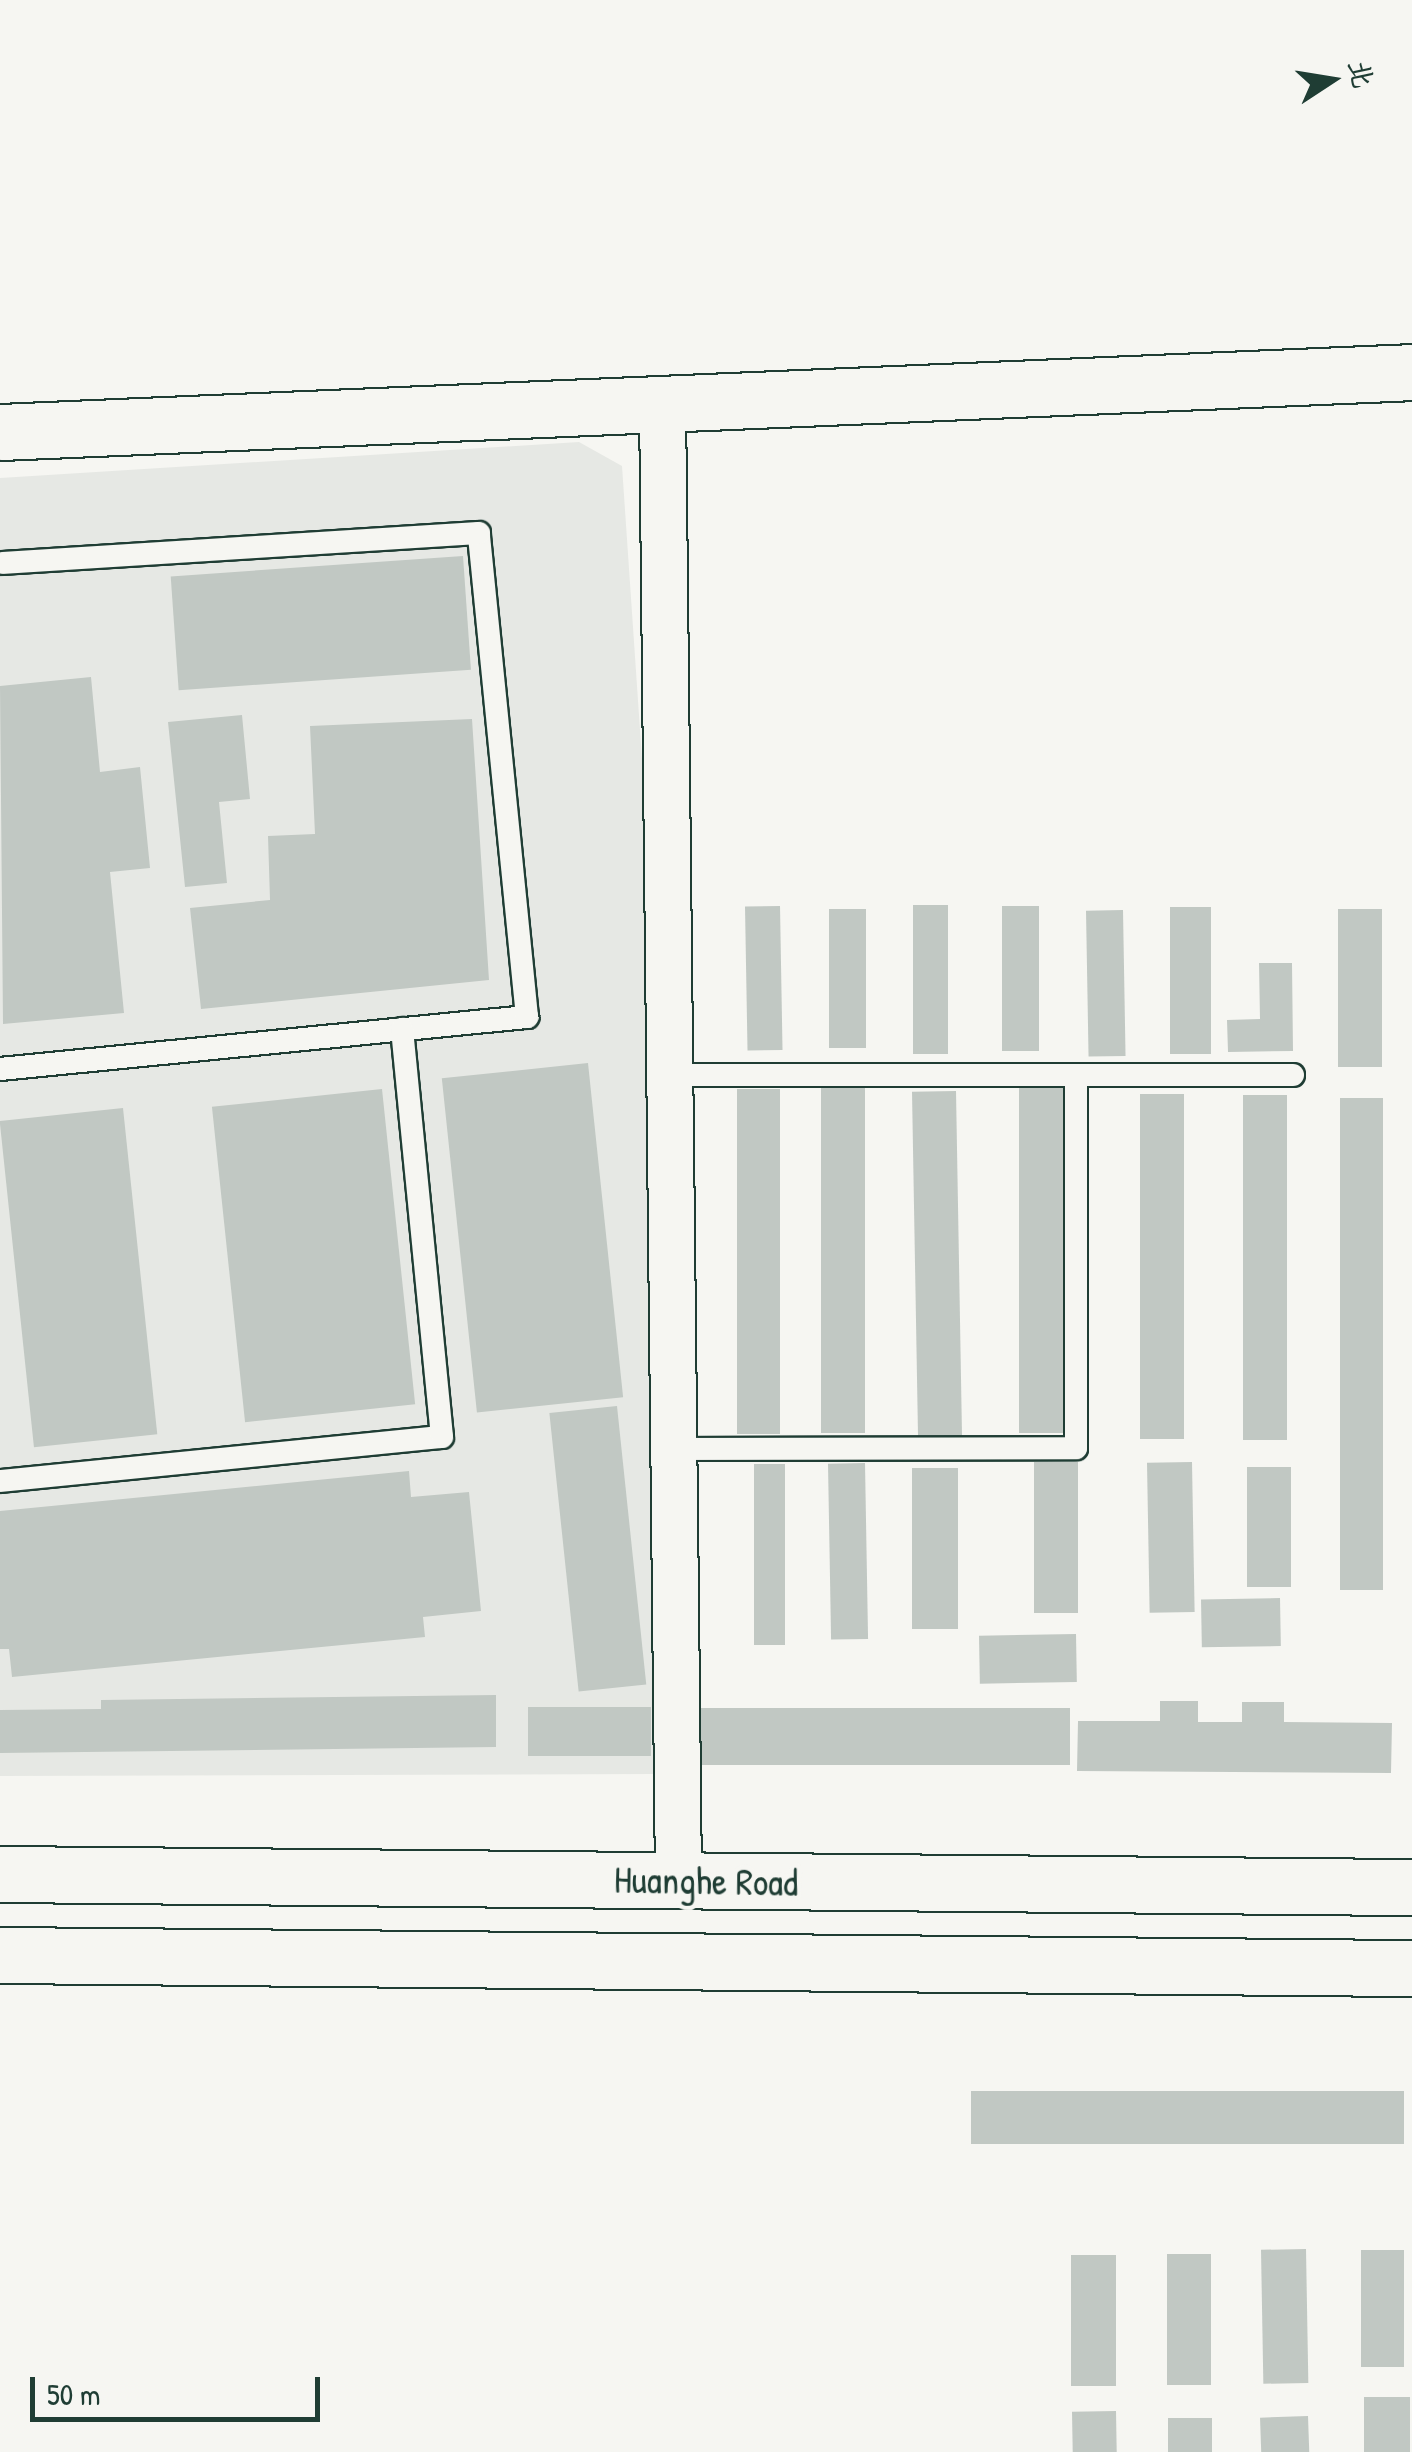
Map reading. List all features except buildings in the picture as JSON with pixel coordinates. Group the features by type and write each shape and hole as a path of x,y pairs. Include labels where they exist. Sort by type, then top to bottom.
{"main road":[{"path":"0,432 1412,372"},
{"name":"Huanghe Road","path":"0,1874 1412,1887"},
{"path":"0,1955 1412,1968"}],"street":[{"path":"662,401 678,1880"}],"lane":[{"path":"0,1069 527,1017 479,533 3,563"},
{"path":"0,1481 442,1437 402,1029"},
{"path":"672,1075 1293,1075"},
{"path":"675,1449 1076,1448 1076,1075"}],"shaded area":[{"path":"579,442 622,466 657,979 654,1774 0,1776 0,478"}]}
